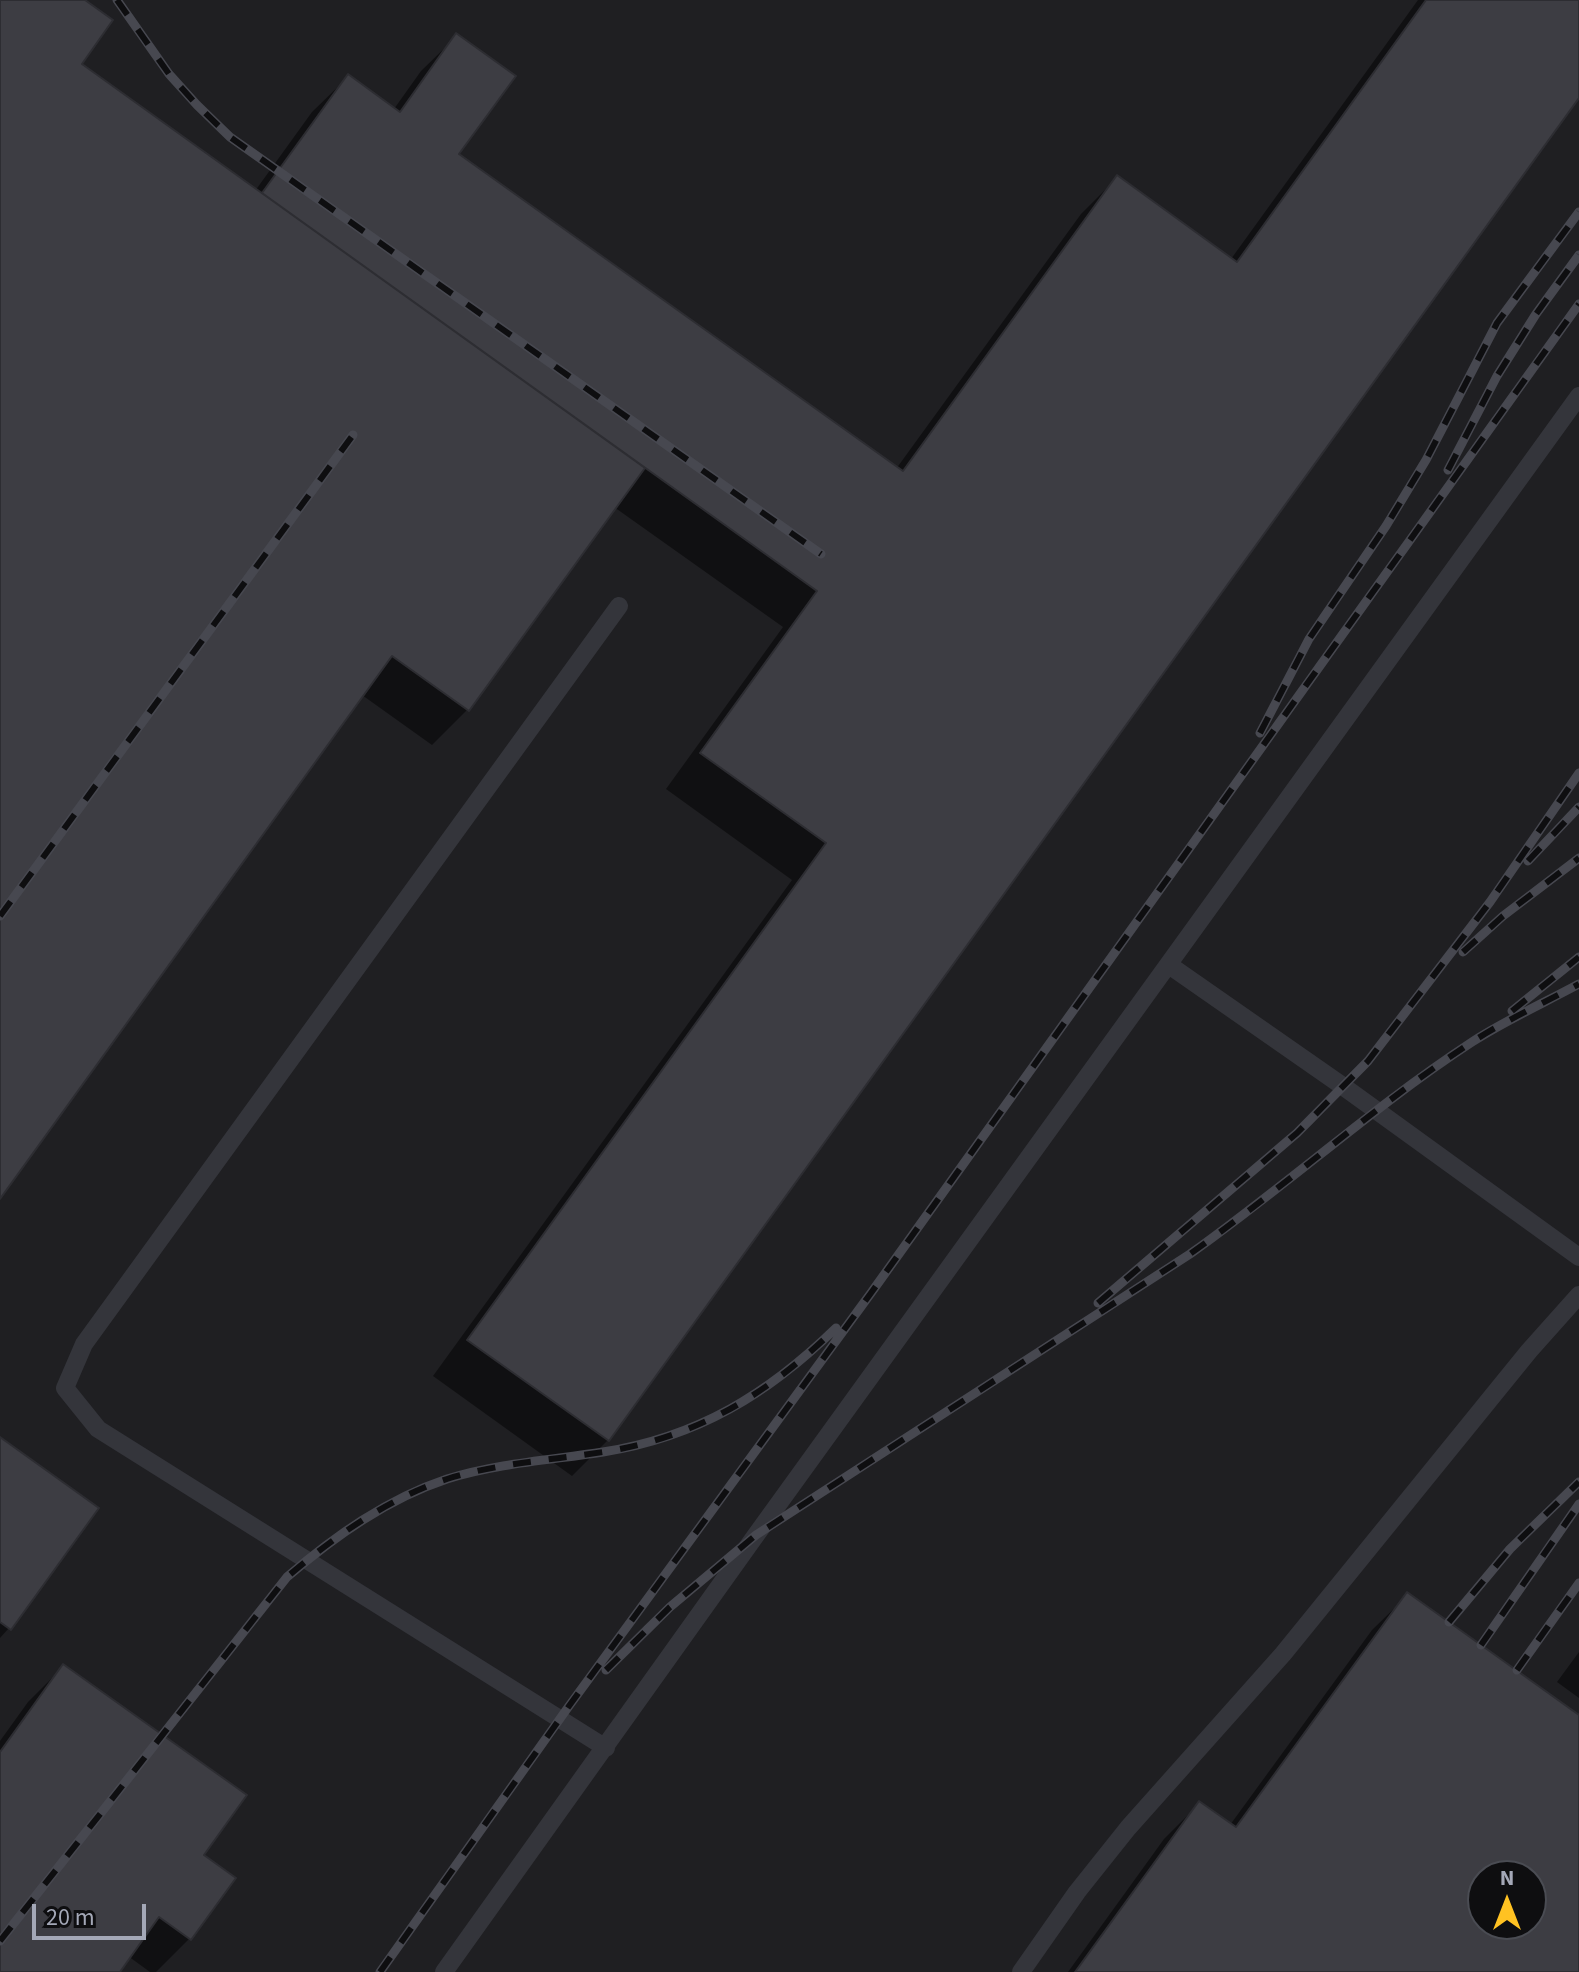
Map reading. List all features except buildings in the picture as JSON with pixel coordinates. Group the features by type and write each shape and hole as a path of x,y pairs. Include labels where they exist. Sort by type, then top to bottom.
{"lane":[{"path":"444,1972 1579,396"},
{"path":"606,1748 98,1429 65,1388 84,1344 619,606"},
{"path":"1169,965 1579,1257"},
{"path":"1021,1972 1077,1892 1128,1828 1283,1654 1529,1351 1579,1295"}],"shaded area":[{"path":"0,0 1579,0 1579,1972 0,1972"}],"railway":[{"path":"117,0 169,74 230,137 821,554"},
{"path":"1260,733 1309,639 1386,526 1426,460 1497,323 1579,212"},
{"path":"1448,470 1497,376 1536,314 1579,255"},
{"path":"380,1972 1579,304"},
{"path":"0,916 353,435"},
{"path":"1098,1303 1297,1133 1368,1061 1490,902 1579,773"},
{"path":"1528,861 1579,807"},
{"path":"1463,952 1503,916 1579,858"},
{"path":"1512,1011 1579,957"},
{"path":"606,1670 670,1607 756,1535 1190,1254 1400,1093 1472,1042 1579,984"},
{"path":"0,1941 287,1577 324,1547 383,1508 447,1479 506,1466 637,1445 701,1424 730,1409 784,1373 836,1328"},
{"path":"1449,1622 1510,1549 1579,1482"},
{"path":"1481,1645 1579,1504"},
{"path":"1517,1670 1579,1583"}]}
